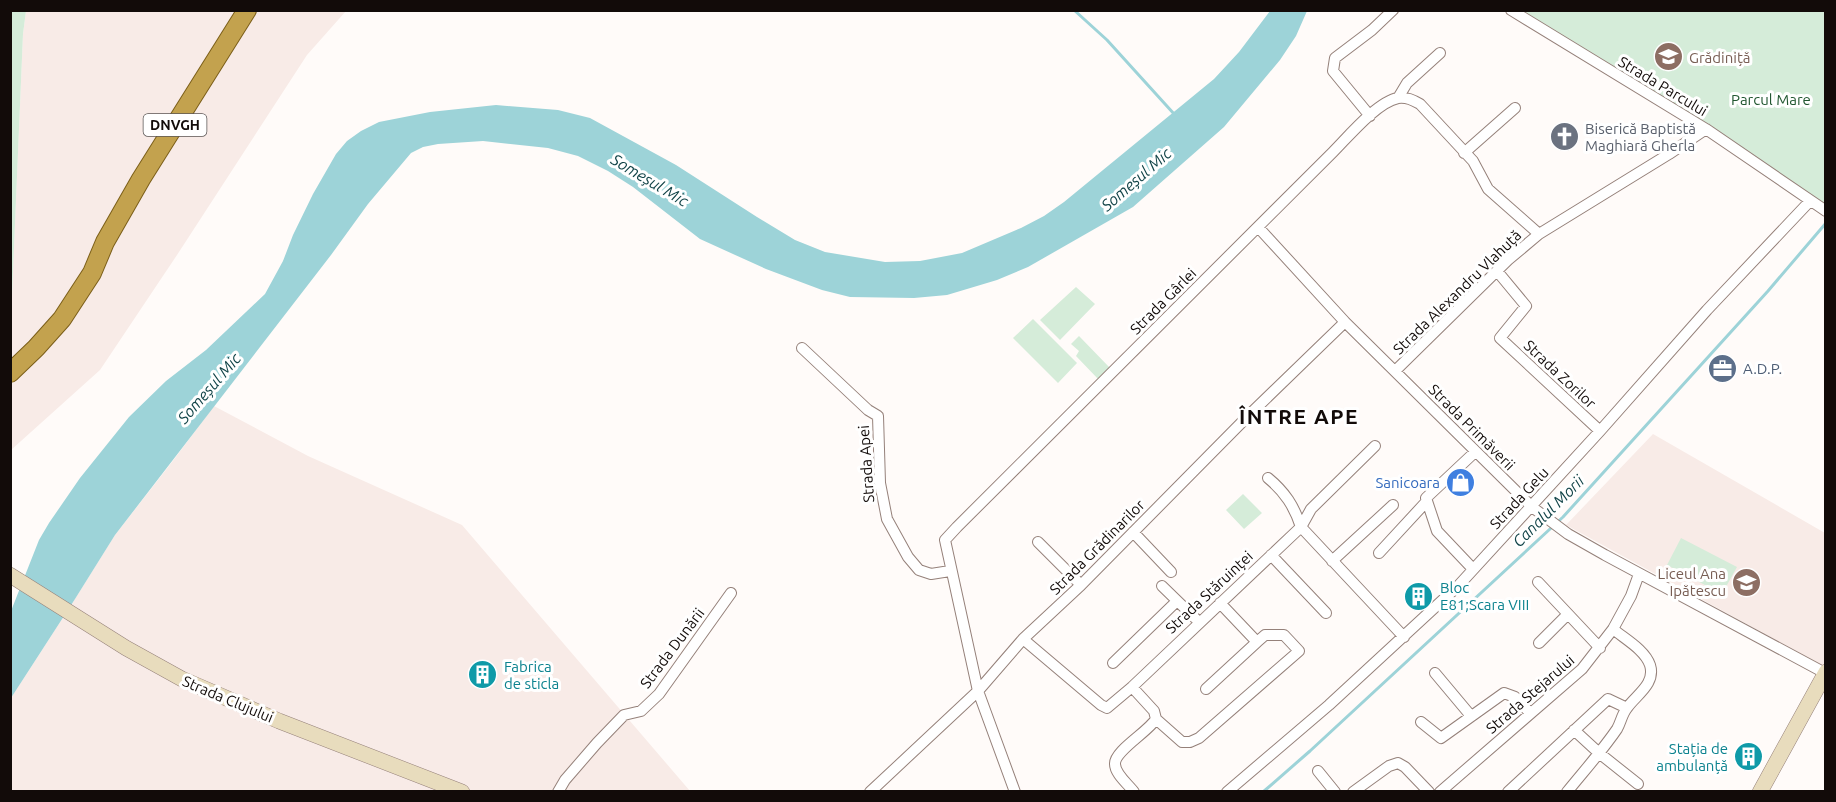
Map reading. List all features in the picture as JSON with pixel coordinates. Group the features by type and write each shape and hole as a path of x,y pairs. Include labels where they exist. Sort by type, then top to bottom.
{"highway":[{"name":"DNVGH","path":"10,373 62,319 92,273 105,242 141,179 248,10"},
{"name":"DNVGH","path":"10,359 45,324 105,242"}],"main road":[{"name":"Strada Clujului","path":"14,577 126,648 204,689 462,792"},
{"path":"1760,792 1825,673"}],"street":[{"path":"1370,116 1333,71 1333,63 1335,58 1372,30 1393,10"},
{"name":"Strada Parcului","path":"1511,10 1706,129 1818,206"},
{"name":"Strada Gârlei","path":"950,571 945,540 1064,418 1370,116 1398,98 1407,83 1440,53"},
{"name":"Strada Alexandru Vlahuță","path":"1398,98 1410,99 1420,104 1473,161 1488,189 1539,234"},
{"path":"1464,153 1515,108"},
{"name":"Strada Alexandru Vlahuță","path":"1396,370 1497,271 1539,234 1670,154 1706,129"},
{"name":"Strada Gelu","path":"1227,792 1404,637 1459,585 1600,432 1707,310 1818,206"},
{"name":"Strada Primăverii","path":"1258,227 1345,322 1532,507 1568,534 1825,673"},
{"name":"Strada Zorilor","path":"1497,271 1526,306 1500,338 1600,432"},
{"name":"Strada Grădinarilor","path":"870,792 978,691 1023,639 1081,585 1345,322"},
{"name":"Strada Apei","path":"802,348 868,410 878,416 880,483 887,519 908,557 920,570 931,574 950,571"},
{"name":"Strada Stăruinței","path":"1023,639 1107,708 1301,527 1311,509 1375,446"},
{"path":"1379,553 1427,501 1426,498 1475,452"},
{"path":"1268,478 1283,491 1301,527 1404,637"},
{"path":"1427,501 1437,531 1473,569"},
{"path":"1332,561 1393,505"},
{"path":"1132,532 1171,572"},
{"path":"1038,542 1081,585"},
{"path":"1271,555 1326,613"},
{"path":"950,571 978,691 1015,792"},
{"name":"Strada Stejarului","path":"1440,792 1582,669 1613,629 1631,596 1639,574"},
{"path":"1538,582 1600,648"},
{"path":"1162,586 1198,622"},
{"name":"Strada Dunării","path":"558,792 565,780 624,715 641,711 659,694 731,593"},
{"path":"1113,663 1177,601"},
{"path":"1220,603 1257,642"},
{"path":"1539,643 1568,614"},
{"path":"1567,792 1618,727 1626,708 1644,691 1650,676 1650,665 1643,653 1613,629"},
{"path":"1132,687 1154,711 1156,719 1182,742 1190,742 1199,738 1299,651 1284,635 1265,635 1206,688"},
{"path":"1435,673 1471,716"},
{"path":"1421,722 1440,738 1504,693 1515,697 1530,713"},
{"path":"1508,792 1608,699 1626,708"},
{"path":"1134,792 1117,772 1114,763 1117,755 1152,726 1156,719"},
{"path":"1574,730 1638,784"},
{"path":"1353,792 1389,766 1398,764 1405,767 1430,792"},
{"path":"1318,771 1335,792"}],"shaded area":[{"path":"26,11 346,11 307,55 100,370 11,450 11,319 23,34"},
{"path":"214,406 308,456 462,525 690,791 11,792 11,698 115,535"},
{"name":"Liceul Ana Ipătescu","path":"1653,434 1825,533 1825,667 1566,525"}],"green space":[{"path":"11,10 26,11 23,34 11,319"},
{"name":"Parcul Mare","path":"1518,11 1825,11 1825,204"},
{"path":"1076,287 1095,304 1060,340 1040,320"},
{"path":"1033,319 1077,363 1058,383 1013,338"},
{"path":"1079,336 1111,369 1099,380 1076,356 1079,351 1071,344"},
{"path":"1243,494 1262,513 1244,529 1226,510"},
{"path":"1681,538 1737,567 1722,594 1667,565"}],"water":[{"name":"Someșul Mic","path":"1270,11 1307,11 1296,36 1280,60 1224,127 1133,207 1028,267 997,280 947,295 914,298 850,297 822,290 766,269 700,239 633,187 608,171 578,156 548,148 483,141 438,144 423,147 411,153 368,204 115,535 11,698 11,611 39,540 49,523 80,478 129,417 166,381 206,350 265,294 283,261 313,194 336,154 347,141 361,131 379,122 430,112 496,105 558,110 590,118 676,165 795,240 825,252 885,262 920,261 962,253 1021,228 1064,202 1214,79 1239,52"}],"waterway":[{"path":"1074,10 1107,40 1175,115"},
{"name":"Canalul Morii","path":"1263,792 1563,517 1768,291 1826,223"}],"place":[{"name":"Grădiniță","path":"1668,57"},
{"name":"Biserică Baptistă Maghiară Gherla","path":"1564,137"},
{"name":"A.D.P.","path":"1722,368"},
{"name":"Sanicoara","path":"1461,482"},
{"name":"Liceul Ana Ipătescu","path":"1747,582"},
{"name":"Bloc E81;Scara VIII","path":"1419,596"},
{"name":"Fabrica de sticla","path":"483,675"},
{"name":"Stația de ambulanță","path":"1749,757"}],"district":[{"name":"ÎNTRE APE","path":"1299,416"}]}
